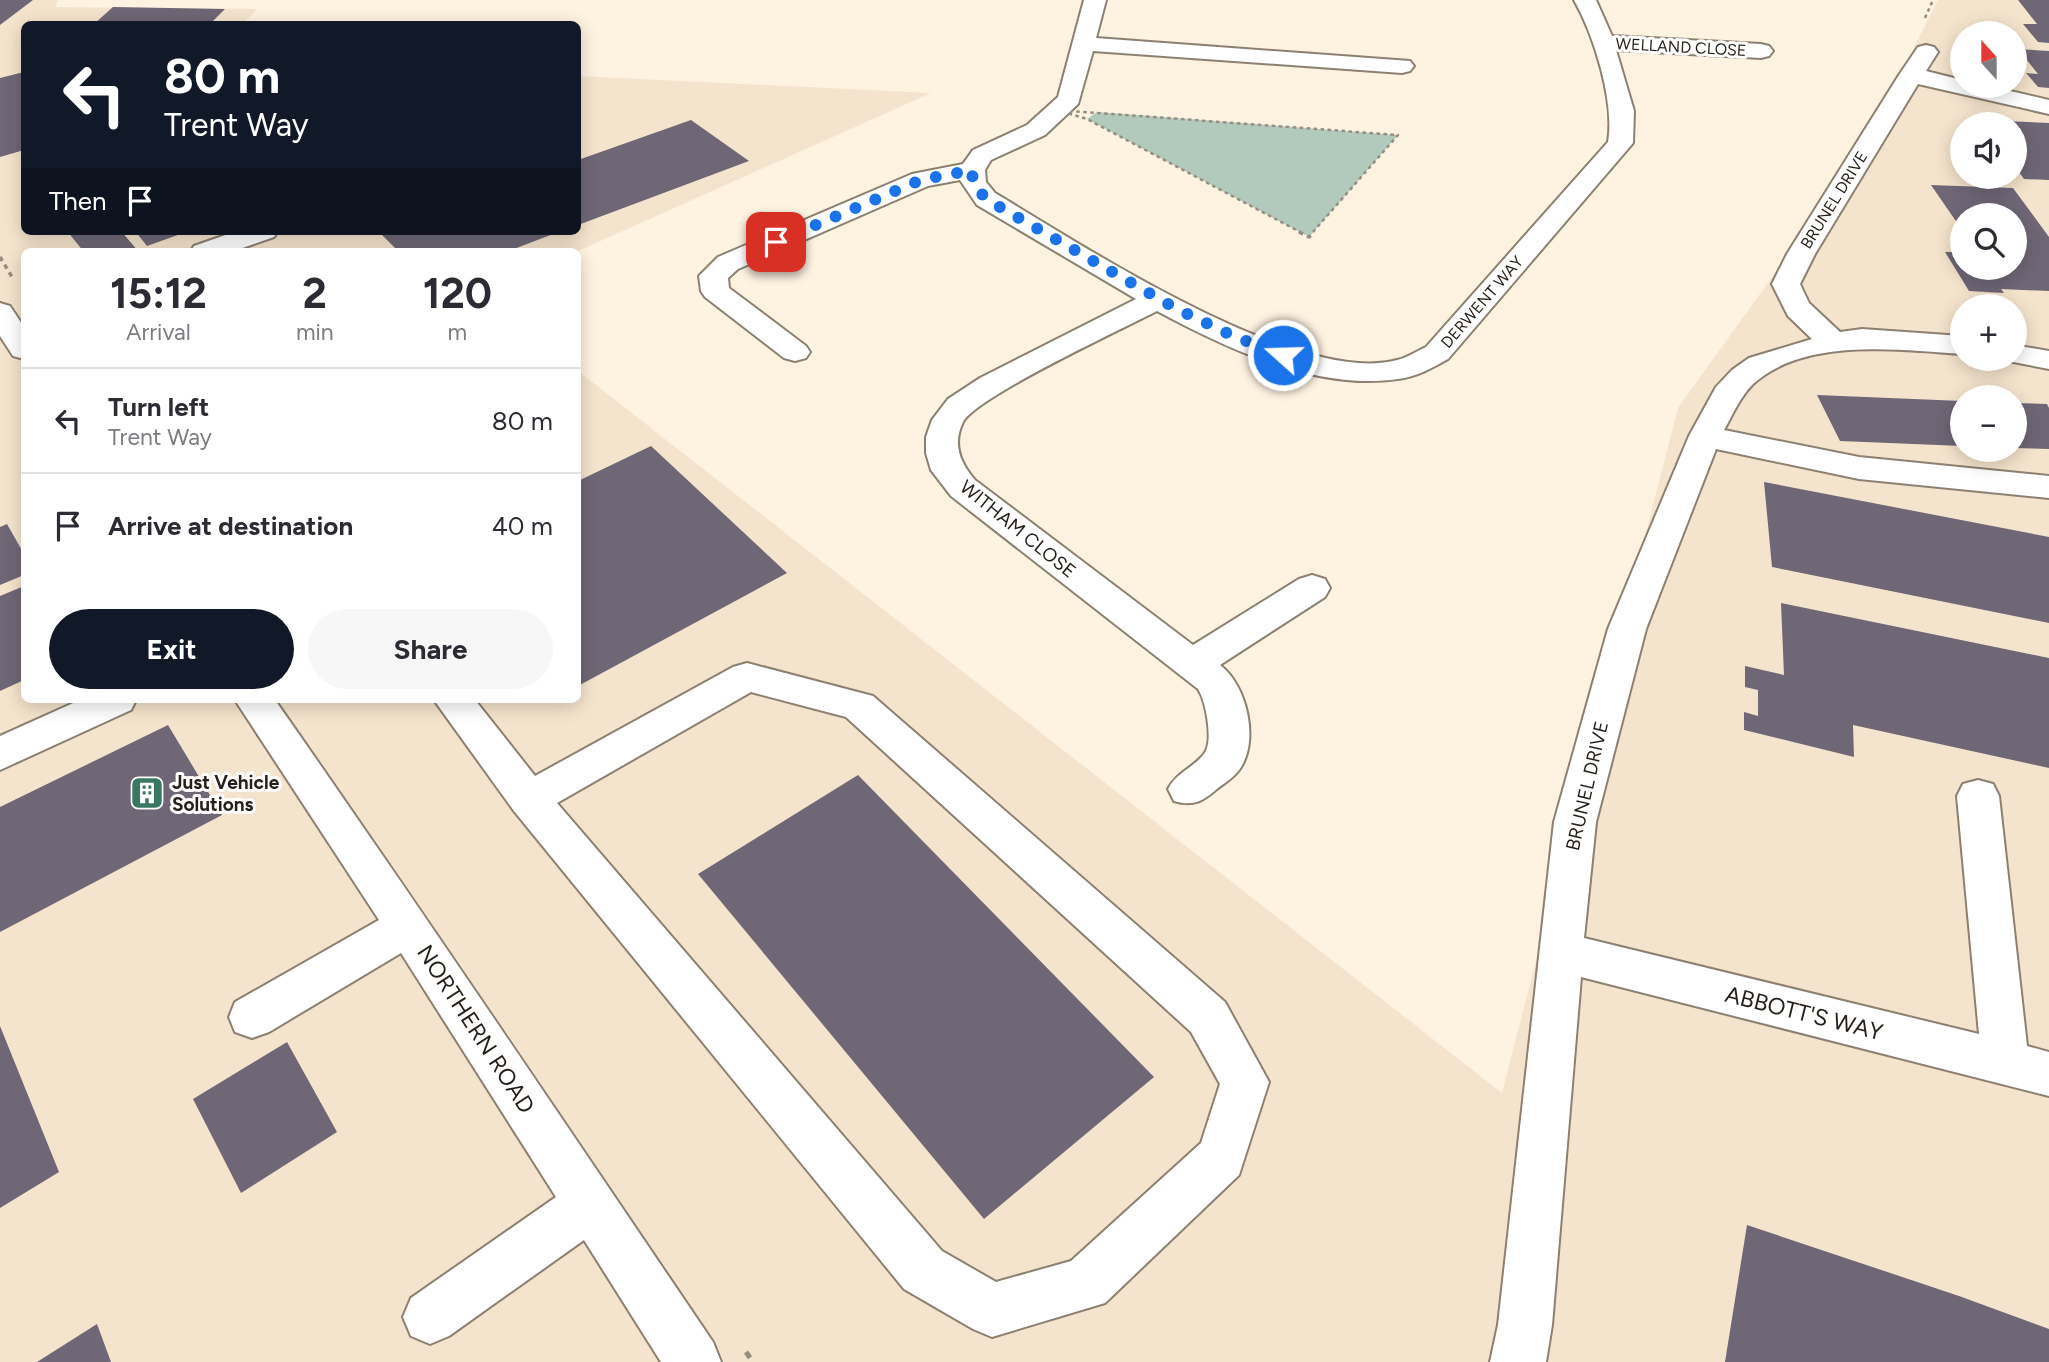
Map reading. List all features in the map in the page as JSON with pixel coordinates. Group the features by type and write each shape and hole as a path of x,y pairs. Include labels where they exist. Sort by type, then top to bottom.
{"street":[{"path":"795,352 715,291 713,276 728,263 921,180 972,170 982,155 1036,130 1069,99 1096,0"},
{"name":"DERWENT WAY","path":"972,170 973,183 986,199 1158,299 1233,336 1318,365 1372,372 1399,370 1437,353 1620,142 1623,120 1602,42 1585,0"},
{"name":"WELLAND CLOSE","path":"1602,42 1760,51"},
{"path":"1084,44 1402,66"},
{"name":"BRUNEL DRIVE","path":"1834,342 1798,310 1789,296 1786,284 1801,254 1926,52"},
{"path":"1911,75 2049,107"},
{"path":"215,248 253,235"},
{"name":"WITHAM CLOSE","path":"1158,299 990,384 959,406 944,429 942,453 948,470 983,505 1212,679 1224,697 1229,740 1224,761 1189,789"},
{"path":"10,315 21,342"},
{"name":"BRUNEL DRIVE","path":"1518,1362 1525,1325 1575,822 1627,629 1705,436 1727,394 1743,377 1760,365 1834,342 1895,339 1950,344"},
{"path":"2027,356 2049,359"},
{"path":"1705,436 1859,467 2049,487"},
{"path":"1192,664 1312,588"},
{"path":"455,703 528,799 922,1270 992,1310 1086,1284 1221,1158 1245,1083 1208,1017 859,706 747,677 528,799"},
{"path":"0,754 110,703"},
{"name":"NORTHERN ROAD","path":"256,703 408,926 693,1362"},
{"path":"1979,796 2005,1063"},
{"path":"252,1017 408,926"},
{"name":"ABBOTT'S WAY","path":"1560,953 2049,1074"},
{"path":"430,1317 591,1204"}],"path":[{"path":"1057,110 1138,115 1398,135 1309,237 1087,120 1057,110"}],"shaded area":[{"path":"0,0 58,0 55,7 257,9 246,21 21,21 21,235 581,235 581,76 931,93 581,250 21,248 21,703 581,703 581,373 1502,1093 1678,408 1859,156 1938,0 2049,0 2049,1362 0,1362"}],"green space":[{"path":"1097,112 1398,135 1309,237 1087,119"}],"building":[{"path":"0,0 33,0 0,25"},
{"path":"2018,0 2049,0 2049,43 2038,42 2027,29 2027,24 2037,24"},
{"path":"113,7 225,9 213,21 97,21"},
{"path":"2027,50 2049,51 2049,88 2038,87 2027,73 2038,74 2027,60"},
{"path":"21,73 21,151 0,157 0,78"},
{"path":"691,120 749,161 581,224 581,159"},
{"path":"2027,122 2049,123 2049,180 2027,179"},
{"path":"1931,185 1950,186 1950,189 2014,189 2024,203 1950,203 1950,213"},
{"path":"2027,207 2049,237 2049,291 1969,291 1962,280 2027,280"},
{"path":"70,235 124,235 136,248 81,248"},
{"path":"138,235 178,235 147,246"},
{"path":"382,235 551,235 516,248 395,248"},
{"path":"1817,395 1950,401 1950,446 1840,441"},
{"path":"2027,403 2047,404 2049,408 2049,449 2027,448"},
{"path":"651,446 787,573 581,684 581,480"},
{"path":"1764,482 2049,537 2049,623 1772,567"},
{"path":"7,524 21,549 21,576 0,585 0,527"},
{"path":"21,587 21,681 0,691 0,596"},
{"path":"1781,603 2049,658 2049,768 1853,725 1854,757 1744,730 1744,712 1758,716 1758,690 1745,687 1745,666 1784,675"},
{"path":"168,725 222,815 0,932 0,807"},
{"path":"858,775 1154,1077 984,1219 698,874"},
{"path":"0,1026 59,1172 0,1208"},
{"path":"287,1042 337,1132 241,1193 193,1099"},
{"path":"1747,1225 2049,1329 2049,1362 1725,1362"},
{"path":"97,1324 111,1362 37,1362"}],"place":[{"name":"Just Vehicle Solutions","path":"147,793"}],"route":[{"path":"776,242 921,180 972,170 973,183 986,199 1208,326 1283,355"}]}
